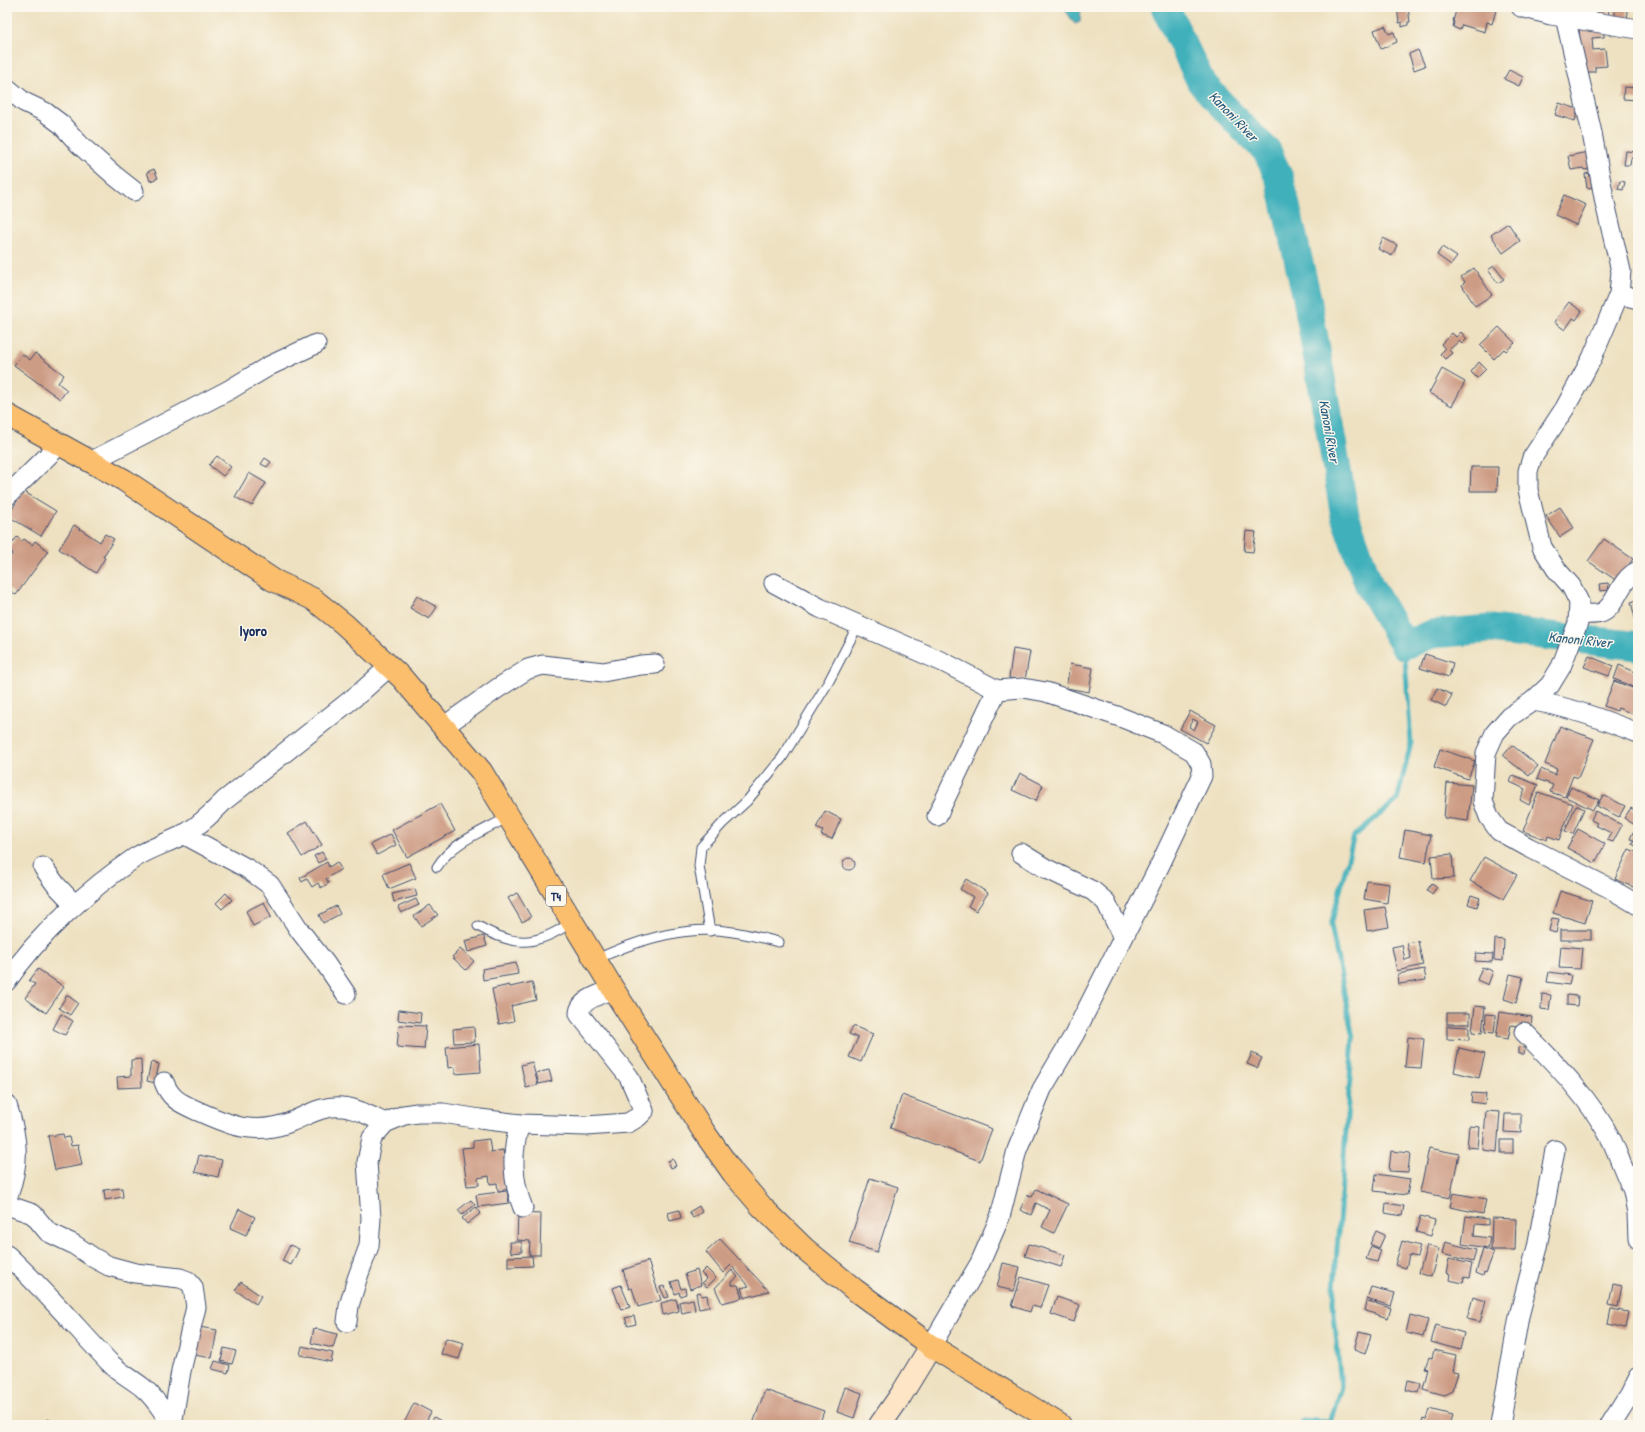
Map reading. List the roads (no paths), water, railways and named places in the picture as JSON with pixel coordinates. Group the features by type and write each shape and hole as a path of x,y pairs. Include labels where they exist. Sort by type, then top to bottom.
{"highway":[{"name":"T4","path":"7,415 124,480 273,580 313,600 344,624 402,678 481,771 595,960 704,1132 733,1173 762,1207 805,1249 855,1290 932,1346 1060,1425"}],"street":[{"path":"1521,7 1565,17 1638,29"},
{"path":"1565,17 1621,271 1619,294 1592,358 1565,408 1532,458 1528,471 1528,490 1542,547 1556,569 1571,586 1579,602 1578,623 1561,667 1550,685 1533,701 1509,716 1495,733 1486,753 1484,801 1489,817 1499,831 1609,888 1638,905"},
{"path":"7,88 24,102 45,112 61,124 79,144 134,191"},
{"path":"1619,294 1638,299"},
{"path":"90,462 229,390 269,366 316,344"},
{"path":"7,496 59,445"},
{"path":"1579,614 1601,613 1610,605 1622,584 1631,574 1638,571"},
{"path":"774,583 820,608 945,662 997,690 1023,688 1046,692 1120,717 1162,734 1194,752 1200,764 1202,776 1074,1035 1042,1089 1017,1150 1000,1217 980,1262 932,1346 880,1425"},
{"path":"443,727 498,688 528,669 543,665 603,672 655,664"},
{"path":"7,981 37,944 75,905 137,857 162,843 183,834 206,820 225,800 361,692 390,667"},
{"path":"937,816 997,690"},
{"path":"1533,701 1565,707 1638,733"},
{"path":"183,834 248,870 270,885 300,931 325,963 346,994"},
{"path":"1021,853 1045,868 1093,891 1106,902 1123,938"},
{"path":"43,866 56,885 75,905"},
{"path":"347,1322 356,1279 369,1246 371,1218 367,1162 372,1138 385,1124 404,1115 417,1113 443,1113 520,1124 586,1126 628,1123 644,1111 629,1077 579,1014 579,1010 582,1005 600,994 613,989"},
{"path":"1524,1032 1562,1071 1592,1109 1611,1141 1636,1196 1638,1239"},
{"path":"164,1082 168,1093 184,1105 224,1123 249,1129 260,1130 288,1123 313,1111 343,1106 385,1124"},
{"path":"7,1105 15,1130 17,1155 13,1182 7,1199"},
{"path":"520,1124 515,1140 513,1159 519,1197 523,1208"},
{"path":"1500,1425 1519,1316 1537,1247 1555,1150"},
{"path":"7,1205 33,1214 48,1232 73,1244 109,1266 134,1272 188,1280 193,1287 196,1307 181,1371 172,1425"},
{"path":"7,1255 48,1295 112,1364 127,1378 142,1387 155,1400 172,1425"},
{"path":"1610,1425 1629,1395 1638,1377"}],"lane":[{"path":"710,930 699,866 701,847 722,824 747,801 782,758 829,681 858,625"},
{"path":"437,867 443,857 458,845 508,818"},
{"path":"478,926 495,936 516,942 530,941 547,937 572,922"},
{"path":"595,960 618,949 648,940 685,932 710,930 746,934 778,942"}],"water":[{"path":"1063,7 1081,7 1080,22 1075,24"}],"waterway":[{"name":"Kanoni River","path":"1165,7 1201,82 1240,125 1267,151 1280,180 1307,298 1345,516 1369,585 1404,645 1432,634 1490,629 1638,646"},
{"path":"1302,1425 1303,1420 1330,1422 1341,1387 1333,1302 1353,1038 1331,925 1354,836 1397,800 1411,743 1404,645"}],"district":[{"name":"Iyoro","path":"253,630"}]}
